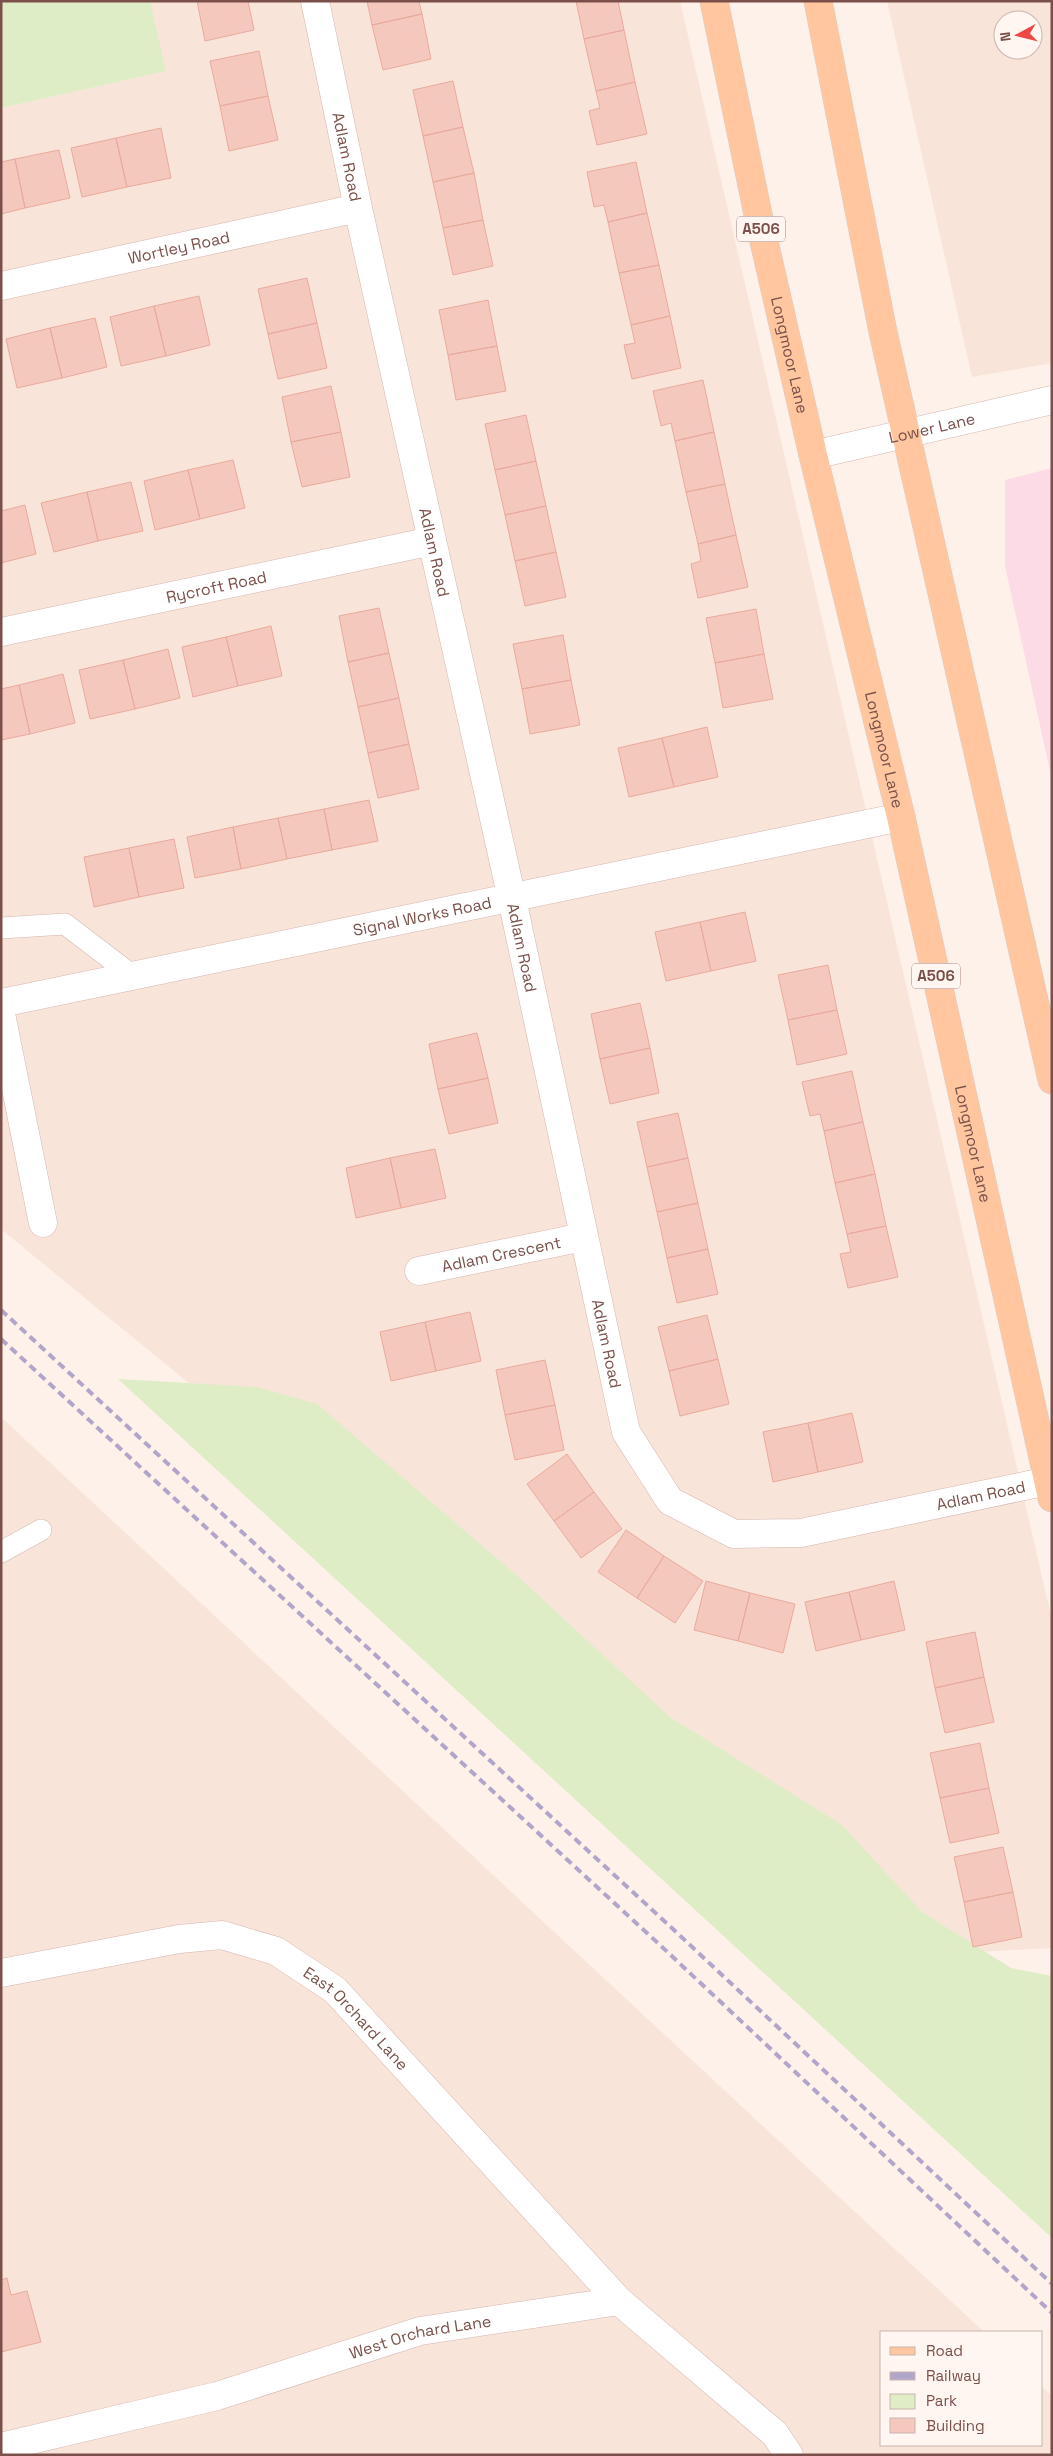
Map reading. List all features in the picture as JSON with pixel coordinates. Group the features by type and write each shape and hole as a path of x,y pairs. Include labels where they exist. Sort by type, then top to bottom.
{"main road":[{"name":"Longmoor Lane","path":"714,1 758,214 813,455 901,817 1050,1490"},
{"path":"818,1 881,324 1052,1080"}],"street":[{"name":"Adlam Road","path":"315,1 358,208 512,899 582,1236 626,1432 670,1501 734,1534 801,1533 1050,1490"},
{"name":"Wortley Road","path":"1,286 358,208"},
{"name":"Lower Lane","path":"813,455 1052,400"},
{"name":"Rycroft Road","path":"1,632 432,541"},
{"name":"Signal Works Road","path":"1,1003 512,899 901,817"},
{"path":"1,1014 43,1223"},
{"name":"Adlam Crescent","path":"419,1272 582,1236"},
{"name":"East Orchard Lane","path":"1,1974 179,1938 222,1935 276,1951 335,1990 619,2301"},
{"path":"619,2301 775,2434 789,2455"},
{"name":"West Orchard Lane","path":"1,2447 217,2396 420,2331 619,2301"}],"lane":[{"path":"1,928 65,924 132,976"},
{"path":"1,1552 41,1530"}],"shaded area":[{"path":"150,1 680,1 1052,1620 1052,1948 918,1955 242,1427 1,1229 1,108 165,71"},
{"path":"887,1 1052,1 1052,363 972,377"},
{"path":"1052,468 1052,780 1005,566 1005,480"},
{"path":"1,1417 983,2331 880,2331 880,2446 1043,2446 1043,2388 1052,2396 1052,2455 1,2455"}],"green space":[{"path":"1,1 150,1 166,71 1,108"},
{"path":"118,1379 257,1387 317,1404 515,1574 670,1717 842,1825 922,1912 1011,1968 1052,1976 1052,2238"}],"building":[{"path":"197,1 248,1 254,30 205,41"},
{"path":"367,1 419,1 422,14 372,25"},
{"path":"576,1 618,1 624,30 584,39"},
{"path":"422,14 431,59 383,70 372,25"},
{"path":"624,30 635,82 596,91 584,39"},
{"path":"259,51 268,96 220,106 210,61"},
{"path":"453,81 463,127 423,136 413,90"},
{"path":"635,82 647,134 597,145 589,111 600,108 596,91"},
{"path":"268,96 278,140 229,151 220,106"},
{"path":"463,127 474,173 433,182 423,136"},
{"path":"161,128 171,178 127,187 116,138"},
{"path":"116,138 127,187 82,197 71,148"},
{"path":"59,150 70,198 25,208 15,159"},
{"path":"15,159 25,208 1,214 1,162"},
{"path":"636,162 647,213 608,222 604,205 594,207 587,172"},
{"path":"474,173 483,220 443,228 433,182"},
{"path":"647,213 659,265 619,273 608,222"},
{"path":"483,220 493,266 453,275 443,228"},
{"path":"659,265 670,316 631,325 619,273"},
{"path":"307,278 317,323 268,334 258,289"},
{"path":"199,296 210,345 166,356 154,306"},
{"path":"488,300 497,346 448,355 439,310"},
{"path":"154,306 166,356 121,366 110,317"},
{"path":"670,316 681,368 632,379 624,345 635,343 631,325"},
{"path":"95,318 107,367 62,378 50,328"},
{"path":"317,323 327,368 278,379 268,334"},
{"path":"50,328 62,378 17,388 6,339"},
{"path":"497,346 506,391 456,400 448,355"},
{"path":"703,380 714,432 675,441 671,423 661,426 653,391"},
{"path":"331,386 341,432 291,442 282,397"},
{"path":"526,415 536,461 495,470 485,424"},
{"path":"341,432 350,477 302,487 291,442"},
{"path":"714,432 725,484 686,492 675,441"},
{"path":"233,460 245,508 200,519 188,470"},
{"path":"536,461 546,506 505,515 495,470"},
{"path":"188,470 200,519 155,530 144,481"},
{"path":"131,482 143,531 98,541 87,492"},
{"path":"725,484 736,535 698,544 686,492"},
{"path":"87,492 98,541 54,552 41,503"},
{"path":"25,505 36,554 1,563 1,511"},
{"path":"546,506 556,552 515,561 505,515"},
{"path":"736,535 748,587 698,598 691,564 701,561 698,544"},
{"path":"556,552 566,597 525,606 515,561"},
{"path":"379,608 389,653 348,662 339,616"},
{"path":"756,609 764,654 715,663 706,618"},
{"path":"271,626 282,676 238,686 226,637"},
{"path":"563,635 571,680 522,689 513,644"},
{"path":"226,637 238,686 193,697 182,647"},
{"path":"168,649 180,698 135,709 123,660"},
{"path":"389,653 399,698 358,707 348,662"},
{"path":"764,654 773,699 723,708 715,663"},
{"path":"123,660 135,709 90,719 79,670"},
{"path":"63,674 75,723 30,734 19,685"},
{"path":"571,680 580,725 530,734 522,689"},
{"path":"19,685 30,734 1,740 1,689"},
{"path":"399,698 409,744 368,753 358,707"},
{"path":"707,727 718,777 674,787 662,738"},
{"path":"662,738 674,787 629,797 618,748"},
{"path":"409,744 419,789 378,798 368,753"},
{"path":"369,800 378,841 332,850 324,809"},
{"path":"324,809 332,850 287,859 278,818"},
{"path":"278,818 287,859 241,869 233,827"},
{"path":"233,827 241,869 195,878 187,837"},
{"path":"174,839 184,888 139,897 129,848"},
{"path":"129,848 139,897 94,907 84,857"},
{"path":"745,912 756,961 711,971 700,922"},
{"path":"700,922 711,971 666,981 655,932"},
{"path":"828,965 837,1010 788,1020 778,975"},
{"path":"640,1003 650,1048 600,1059 591,1014"},
{"path":"837,1010 847,1054 797,1065 788,1020"},
{"path":"477,1033 488,1078 438,1089 429,1044"},
{"path":"650,1048 659,1093 610,1104 600,1059"},
{"path":"852,1071 863,1122 824,1131 820,1114 810,1116 802,1082"},
{"path":"488,1078 498,1123 449,1134 438,1089"},
{"path":"678,1113 688,1158 647,1167 637,1122"},
{"path":"863,1122 875,1174 835,1183 824,1131"},
{"path":"435,1149 446,1198 401,1208 390,1158"},
{"path":"390,1158 401,1208 356,1218 346,1168"},
{"path":"688,1158 698,1203 657,1212 647,1167"},
{"path":"875,1174 886,1226 847,1234 835,1183"},
{"path":"698,1203 708,1249 667,1258 657,1212"},
{"path":"886,1226 898,1277 848,1288 840,1254 851,1252 847,1234"},
{"path":"708,1249 718,1294 677,1303 667,1258"},
{"path":"470,1312 481,1361 436,1371 425,1322"},
{"path":"707,1315 718,1359 669,1371 658,1327"},
{"path":"425,1322 436,1371 391,1381 380,1332"},
{"path":"718,1359 729,1404 680,1416 669,1371"},
{"path":"545,1360 555,1405 505,1415 496,1370"},
{"path":"555,1405 564,1450 515,1460 505,1415"},
{"path":"852,1413 863,1462 818,1472 808,1423"},
{"path":"808,1423 818,1472 773,1482 763,1432"},
{"path":"567,1454 594,1492 554,1521 527,1484"},
{"path":"594,1492 622,1529 581,1558 554,1521"},
{"path":"626,1530 664,1556 637,1598 598,1572"},
{"path":"664,1556 703,1581 675,1623 637,1598"},
{"path":"706,1581 750,1593 738,1641 694,1630"},
{"path":"894,1581 905,1630 861,1640 849,1592"},
{"path":"849,1592 861,1640 816,1651 805,1602"},
{"path":"750,1593 795,1604 783,1653 738,1641"},
{"path":"975,1632 984,1677 935,1688 926,1642"},
{"path":"984,1677 994,1722 945,1733 935,1688"},
{"path":"980,1743 989,1788 940,1798 930,1753"},
{"path":"989,1788 999,1833 950,1843 940,1798"},
{"path":"1003,1847 1013,1892 964,1902 954,1857"},
{"path":"1013,1892 1022,1937 973,1947 964,1902"},
{"path":"7,2278 11,2295 27,2291 41,2342 1,2352 1,2280"}],"railway":[{"path":"1,1310 674,1930 1052,2284"},
{"path":"1,1339 660,1945 1052,2313"}]}
